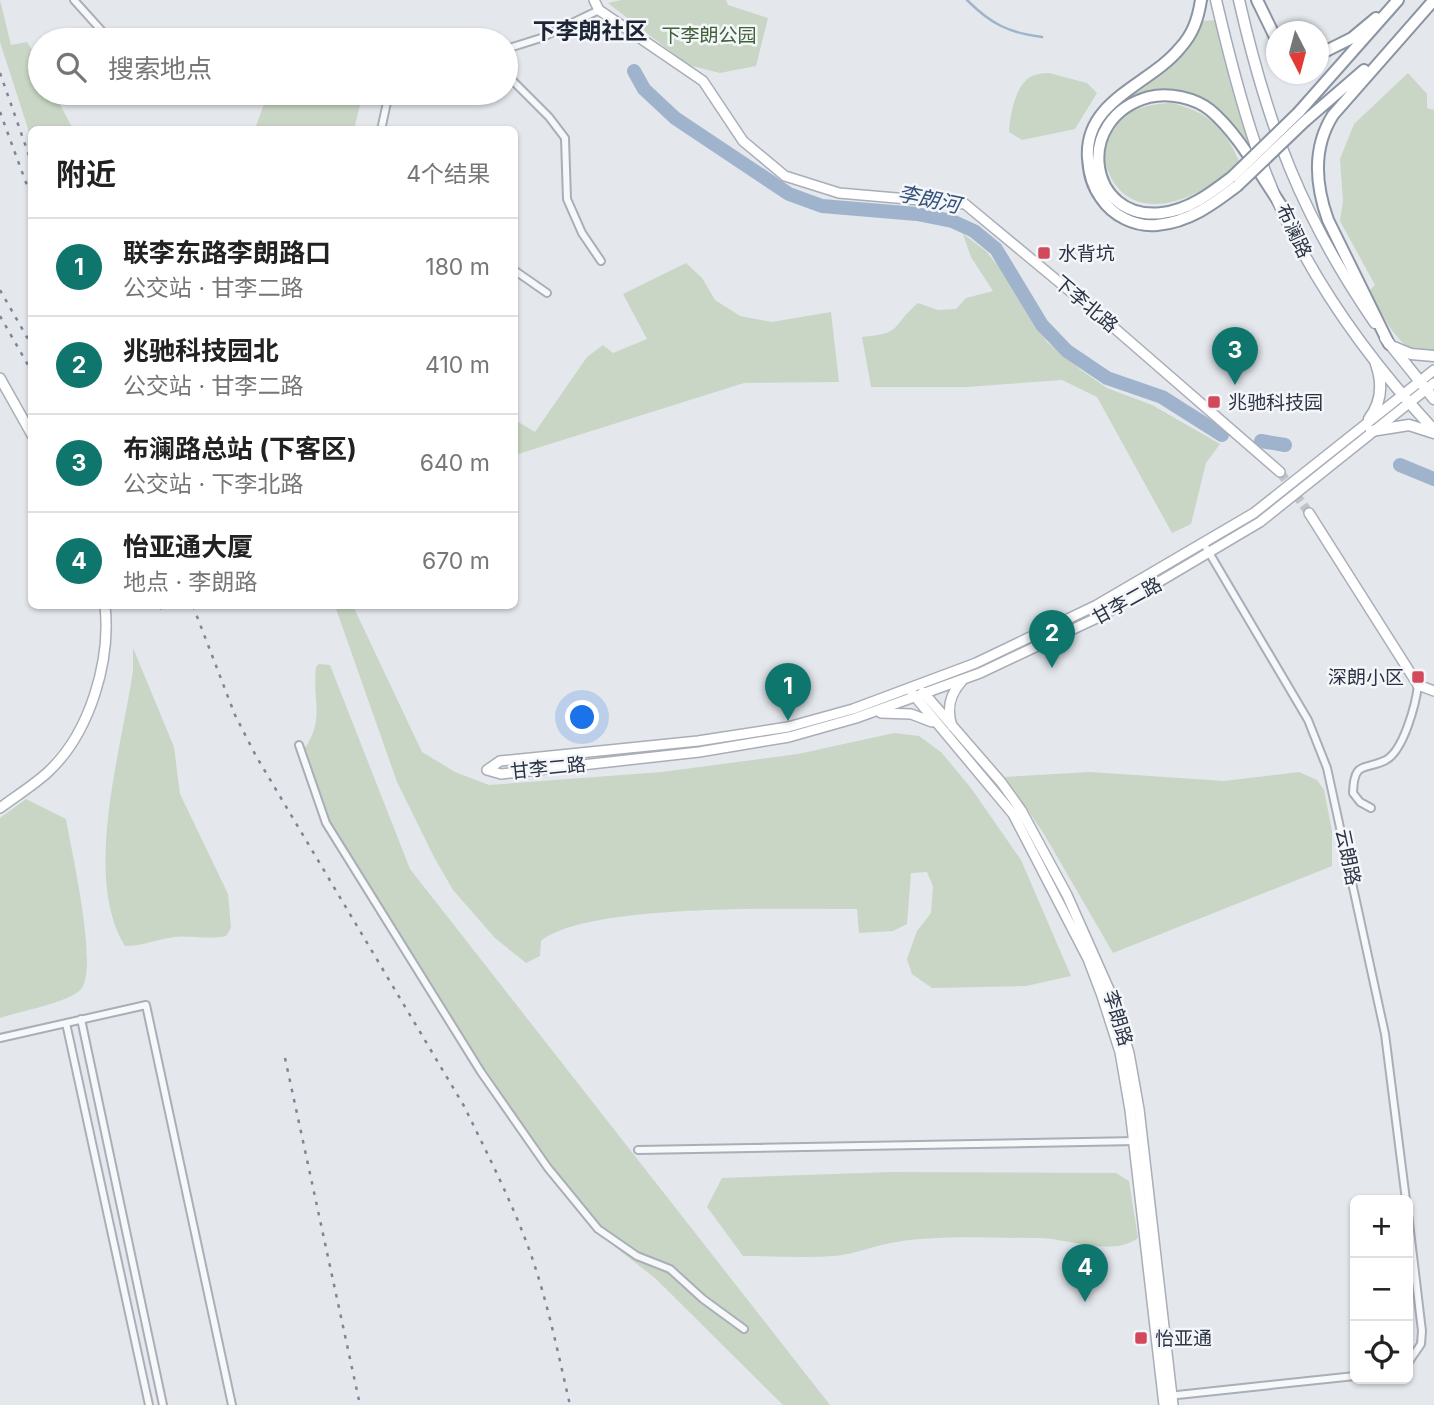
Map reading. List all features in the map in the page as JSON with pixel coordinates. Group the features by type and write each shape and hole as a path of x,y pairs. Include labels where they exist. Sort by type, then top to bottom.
{"highway":[{"path":"1201,0 1198,18 1179,51 1123,92 1100,116 1087,150 1089,172 1094,189 1118,216 1152,225 1195,215 1235,181 1302,116 1397,0"},
{"path":"1257,0 1267,21"},
{"path":"1329,50 1352,38 1397,0"},
{"path":"1389,344 1328,220 1321,202 1317,160 1328,123 1385,53 1434,0"},
{"path":"1302,116 1385,53"},
{"path":"1235,181 1180,209 1160,214 1143,213 1124,206 1104,184 1099,167 1102,133 1111,119 1138,101 1174,96 1192,101 1209,108 1223,122 1281,205"}],"main road":[{"name":"布澜路","path":"1216,0 1251,131 1281,205 1320,284 1373,357 1434,431"},
{"name":"布澜路","path":"1239,0 1270,121 1316,231 1389,344 1426,385 1434,399"},
{"path":"1389,344 1411,354 1434,356"},
{"path":"1369,419 1377,409 1381,392 1373,357"},
{"path":"1371,431 1409,425 1434,431"}],"street":[{"path":"74,0 99,28"},
{"path":"518,45 541,38 599,10 594,0"},
{"name":"下李北路","path":"599,10 703,81 743,141 785,176 839,193 965,204 1280,472"},
{"path":"518,86 549,117 565,138 567,199 582,233 601,261"},
{"path":"382,126 386,105"},
{"path":"518,273 547,293"},
{"name":"甘李二路","path":"1406,398 1283,506 1209,553 1066,635 964,679 869,714 789,737 699,752 501,774 487,770 500,761 698,741 788,727 853,709 913,687 1060,624 1204,544 1277,497 1369,419 1426,385 1434,370"},
{"path":"0,378 28,428"},
{"path":"1309,513 1418,685 1434,691"},
{"name":"云朗路","path":"1204,544 1308,720 1327,768 1385,1034 1405,1195"},
{"path":"0,808 48,772 65,752 77,730 90,704 106,647 105,609"},
{"path":"954,730 949,705 951,696 964,679"},
{"path":"1371,808 1360,802 1353,793 1355,774 1361,767 1387,760 1394,752 1415,705 1418,685"},
{"name":"李朗路","path":"913,687 938,726 1013,814 1088,959 1119,1052 1138,1141"},
{"name":"李朗路","path":"920,696 1001,782 1021,810 1096,955 1111,993 1129,1053 1168,1401"},
{"path":"869,714 911,714 938,726"},
{"path":"299,745 326,822 481,1072 548,1168 598,1229 637,1256 670,1269 703,1299 744,1329"},
{"path":"0,1038 146,1005 232,1405"},
{"path":"81,1020 163,1405"},
{"path":"66,1023 149,1405"},
{"path":"638,1150 1138,1141"},
{"path":"1413,1256 1422,1331 1420,1344 1413,1355"},
{"path":"1168,1401 1350,1377"}],"green space":[{"path":"0,0 11,45 28,44 28,105 60,105 71,126 28,126 28,129 0,42"},
{"name":"下李朗公园","path":"621,0 726,0 728,5 768,18 756,66 720,73 688,65 608,3"},
{"path":"1215,20 1250,146 1234,125 1214,110 1150,92 1113,109 1176,61 1196,37 1203,21"},
{"path":"1049,73 1087,83 1097,93 1075,129 1022,140 1009,132 1012,109 1018,93 1021,86 1032,76"},
{"path":"1408,73 1427,94 1427,108 1434,110 1434,350 1417,353 1401,341 1384,318 1369,291 1375,285 1340,221 1343,201 1340,159 1354,124"},
{"path":"1171,103 1184,106 1213,122 1227,139 1239,161 1203,189 1183,199 1162,204 1143,203 1125,195 1112,179 1103,154 1113,131 1126,115 1145,107"},
{"path":"264,105 360,105 355,126 256,126"},
{"path":"963,234 986,251 1003,272 1047,342 1081,370 1107,388 1152,405 1220,444 1206,463 1191,524 1172,533 1097,397 1062,380 966,387 871,387 862,337 891,331 918,303 938,310 956,309 966,298 993,291 971,257"},
{"path":"686,263 702,278 715,300 740,316 772,322 831,312 839,382 744,383 518,454 518,422 535,432 587,357 603,345 613,353 647,339 623,294"},
{"path":"336,609 354,609 422,752 455,772 489,785 662,772 798,754 894,733 919,736 941,752 971,788 1021,860 1071,976 1026,986 932,988 912,974 907,959 917,931 931,913 933,886 927,872 911,873 907,924 893,931 859,933 857,909 740,909 644,914 600,920 565,929 541,941 540,956 526,963 495,938 453,890 397,782"},
{"path":"133,648 174,747 180,794 228,894 231,928 226,936 175,937 125,946 113,918 107,885 106,849 114,774 133,671"},
{"path":"319,664 330,665 410,869 830,1405 783,1405 655,1278 615,1247 545,1157 485,1069 330,822 305,748 315,728 315,678"},
{"path":"1090,772 1224,781 1299,772 1317,780 1324,790 1332,831 1332,866 1113,953 1044,834 1005,777"},
{"path":"26,799 66,819 85,934 86,977 81,989 67,998 0,1018 0,818"},
{"path":"892,1172 1116,1173 1129,1181 1138,1238 1127,1244 1102,1247 1047,1239 930,1238 888,1243 834,1256 743,1256 707,1207 722,1178"}],"waterway":[{"path":"967,0 1001,26 1042,37"},
{"name":"李朗河","path":"634,71 644,89 675,118 789,194 822,206 917,214 952,221 974,231 996,249 1042,325 1067,351 1107,378 1162,397 1222,435"},
{"name":"李朗河","path":"1261,441 1285,445"},
{"name":"李朗河","path":"1400,465 1434,479"}],"tunnel":[{"path":"1280,472 1309,513"}],"railway":[{"path":"0,73 28,153"},
{"path":"0,112 28,188"},
{"path":"0,290 28,339"},
{"path":"0,316 28,365"},
{"path":"194,609 235,715 256,756 464,1106 498,1177 535,1268 552,1326 570,1405"},
{"path":"285,1058 360,1405"}],"place":[{"name":"水背坑","path":"1044,253"},
{"name":"布澜路总站 (下客区)","path":"1235,385"},
{"name":"兆驰科技园","path":"1214,402"},
{"name":"兆驰科技园北","path":"1052,668"},
{"name":"深朗小区","path":"1418,677"},
{"name":"联李东路李朗路口","path":"788,721"},
{"name":"怡亚通大厦","path":"1085,1302"},
{"name":"怡亚通","path":"1141,1338"}],"district":[{"name":"下李朗社区","path":"590,31"}]}
